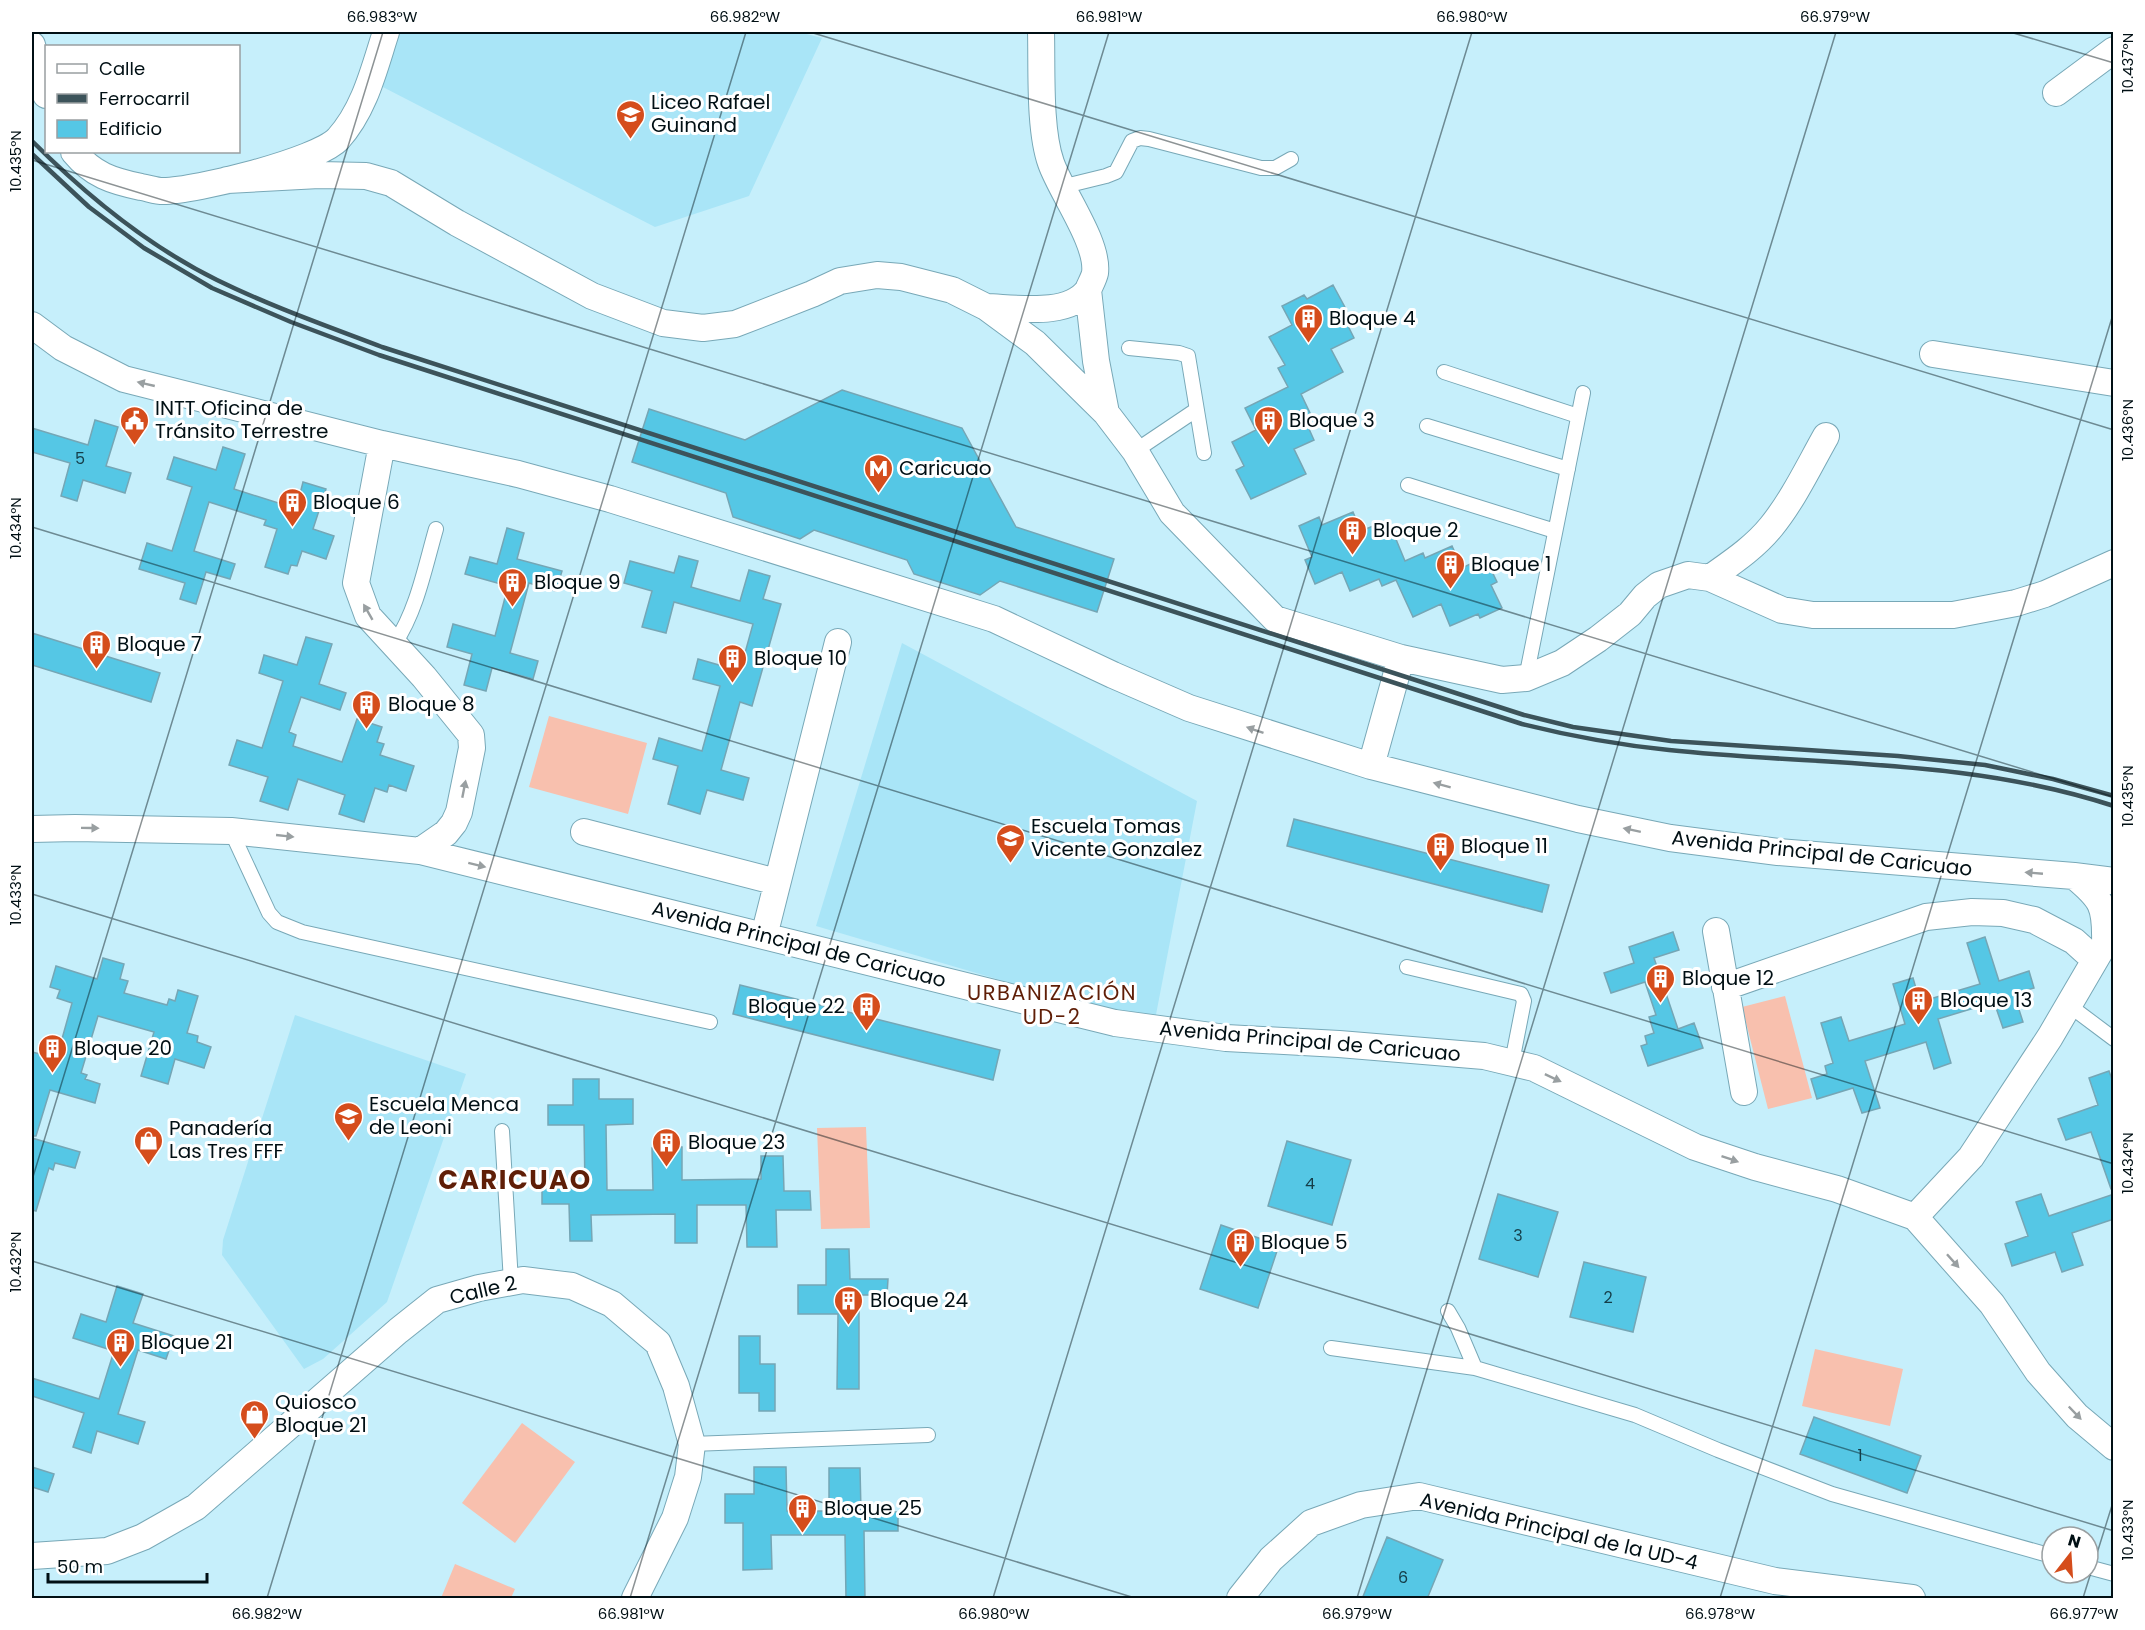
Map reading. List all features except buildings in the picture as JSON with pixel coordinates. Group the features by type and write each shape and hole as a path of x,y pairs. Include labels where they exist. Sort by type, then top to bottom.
{"street":[{"path":"75,153 85,165 113,182 163,191 227,180 310,157 336,141 355,116 364,98 386,32"},
{"path":"986,307 1035,309 1063,307 1081,299 1088,290 1095,273 1093,258 1083,228 1050,163 1045,140 1041,32"},
{"path":"32,45 45,91"},
{"path":"2056,93 2114,50"},
{"path":"227,180 319,175 366,176 391,183 457,223 592,296 663,323 703,328 735,324 840,281 877,275 901,277 952,291 986,307 1035,344 1107,413 1135,451 1172,513 1275,619 1401,658 1502,680 1526,678 1562,663 1630,614 1645,596 1659,585 1688,575 1710,578 1782,610 1814,615 1953,615 2016,603 2045,594 2114,563"},
{"path":"1088,290 1096,361 1107,413"},
{"name":"Avenida Principal de Caricuao","path":"32,324 48,339 72,354 124,379 382,444 518,474 610,499 994,619 1189,708 1371,766 1536,809 1670,838 1778,852 2114,881"},
{"path":"1933,354 2114,383"},
{"path":"1710,578 1745,552 1771,527 1826,436"},
{"path":"382,444 356,583 368,616 441,697 471,735 472,748 459,812 446,833 420,850"},
{"path":"764,936 838,642"},
{"path":"1371,766 1401,658"},
{"name":"Avenida Principal de Caricuao","path":"32,829 231,831 420,850 1115,1023 1226,1038 1339,1044 1484,1056 1534,1068 1695,1147 1755,1167 1837,1189 1915,1217 1992,1304 2038,1372 2077,1416 2114,1447"},
{"path":"584,832 777,882"},
{"path":"1915,1217 1971,1157 2070,1006 2105,945 2106,923 2103,908 2094,892 2074,876"},
{"path":"1725,987 1926,917 1972,912 2003,913 2034,920 2074,941 2105,945"},
{"path":"1716,931 1744,1092"},
{"name":"Calle 2","path":"32,1556 107,1551 152,1532 196,1507 398,1331 437,1300 479,1288 523,1280 572,1286 612,1304 658,1343 676,1386 692,1444 688,1477 675,1518 635,1599"},
{"name":"Avenida Principal de la UD-4","path":"1240,1599 1271,1559 1311,1523 1361,1505 1419,1496 1775,1581 1912,1599"}],"lane":[{"path":"1061,187 1106,177 1116,172 1132,141 1140,138 1262,168 1275,168 1291,159"},
{"path":"1129,348 1188,356 1204,453"},
{"path":"1444,372 1578,416"},
{"path":"1526,678 1583,393"},
{"path":"1135,451 1196,410"},
{"path":"1427,426 1568,469"},
{"path":"1408,485 1556,531"},
{"path":"395,644 403,631 416,597 436,529"},
{"path":"231,831 269,913 277,922 302,932 710,1022"},
{"path":"1407,967 1521,994 1524,1001 1512,1062"},
{"path":"2070,1006 2114,1039"},
{"path":"502,1131 511,1282"},
{"path":"1448,1311 1475,1368"},
{"path":"1331,1348 1475,1368 1635,1415 1833,1494 2040,1553"},
{"path":"692,1444 928,1435"}],"shaded area":[{"name":"Liceo Rafael Guinand","path":"394,32 799,32 822,38 749,196 655,227 377,84"},
{"name":"Escuela Tomas Vicente Gonzalez","path":"902,643 1197,801 1154,1025 816,926"},
{"path":"549,716 647,743 628,814 529,787"},
{"path":"1785,996 1812,1098 1768,1109 1742,1007"},
{"name":"Escuela Menca de Leoni","path":"295,1015 466,1074 387,1302 323,1359 304,1369 222,1255 223,1240"},
{"path":"866,1127 870,1228 821,1229 817,1128"},
{"path":"1815,1349 1903,1369 1890,1426 1802,1406"},
{"path":"522,1423 575,1462 515,1543 462,1503"},
{"path":"455,1564 515,1589 511,1598 441,1598"}],"railway":[{"path":"32,141 96,200 167,252 217,280 278,307 382,347 1524,715 1573,727 1671,741 1898,756 1985,765 2053,779 2114,796"},
{"path":"32,154 89,207 144,248 212,288 291,322 379,355 1522,724 1595,740 1650,748 1948,771 2059,790 2114,806"}],"place":[{"name":"Liceo Rafael Guinand","path":"630,140"},
{"name":"Bloque 4","path":"1308,344"},
{"name":"INTT Oficina de Tránsito Terrestre","path":"134,446"},
{"name":"Bloque 3","path":"1268,446"},
{"name":"Caricuao","path":"878,494"},
{"name":"Bloque 6","path":"292,528"},
{"name":"Bloque 2","path":"1352,556"},
{"name":"Bloque 1","path":"1450,590"},
{"name":"Bloque 9","path":"513,608"},
{"name":"Bloque 7","path":"96,670"},
{"name":"Bloque 10","path":"733,684"},
{"name":"Bloque 8","path":"367,730"},
{"name":"Escuela Tomas Vicente Gonzalez","path":"1010,864"},
{"name":"Bloque 11","path":"1440,872"},
{"name":"Bloque 12","path":"1661,1004"},
{"name":"Bloque 13","path":"1919,1026"},
{"name":"Bloque 22","path":"866,1032"},
{"name":"Bloque 20","path":"53,1074"},
{"name":"Escuela Menca de Leoni","path":"348,1142"},
{"name":"Panadería Las Tres FFF","path":"148,1166"},
{"name":"Bloque 23","path":"667,1168"},
{"name":"Bloque 5","path":"1240,1268"},
{"name":"Bloque 24","path":"849,1326"},
{"name":"Bloque 21","path":"120,1368"},
{"name":"Quiosco Bloque 21","path":"254,1440"},
{"name":"Bloque 25","path":"803,1534"}],"district":[{"name":"URBANIZACIÓN UD-2","path":"1052,1005"},
{"name":"CARICUAO","path":"515,1180"}]}
